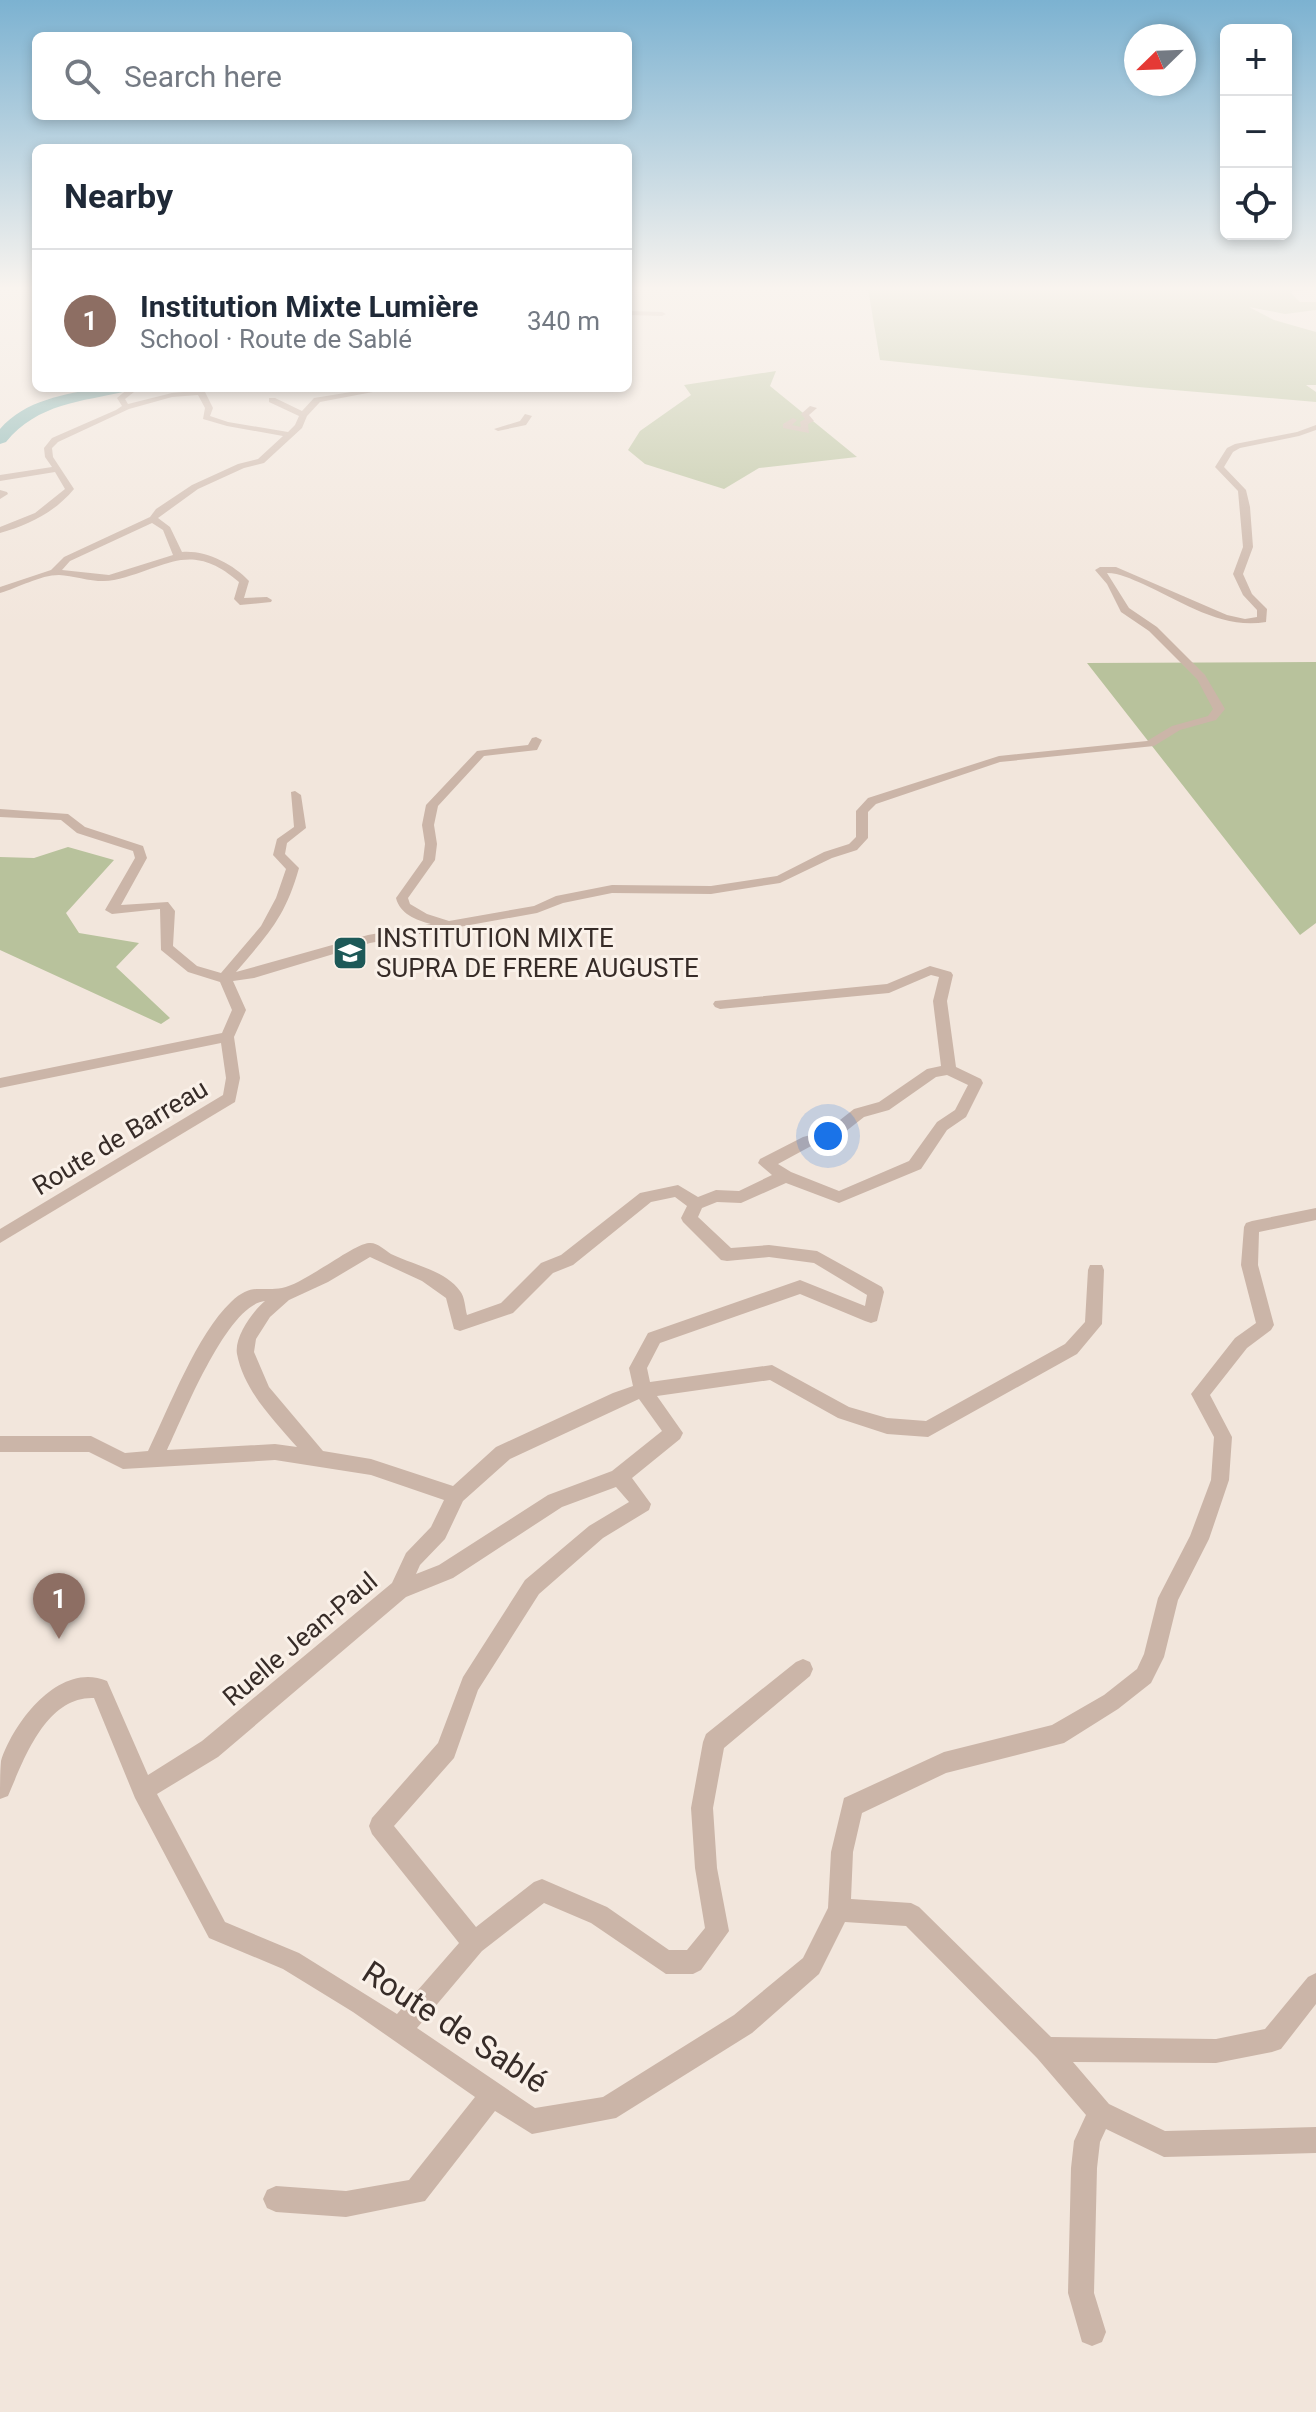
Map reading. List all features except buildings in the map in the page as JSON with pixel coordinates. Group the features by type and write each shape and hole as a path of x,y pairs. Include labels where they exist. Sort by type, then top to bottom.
{"street":[{"path":"123,402 126,407"},
{"path":"0,530 36,516 64,496 70,485 49,457 48,448 55,440 126,407 147,402"},
{"path":"208,402 210,410 206,417 227,424 287,434"},
{"path":"275,402 303,415"},
{"path":"54,572 67,559 153,519 159,511 195,487 241,466 261,461 299,426 303,415 316,402"},
{"path":"793,420 786,426 806,431 804,422 810,421 805,414 813,408"},
{"path":"498,429 523,423 528,416"},
{"path":"0,813 64,817 81,830 139,849 141,858 112,910 163,905 168,911 166,947 175,958 210,977 249,975 368,939 537,909 561,899 612,889 711,890 780,879 828,855 853,847 862,838 862,811 872,801 999,759 1150,744 1176,728 1219,713 1217,703 1201,677 1153,629 1125,610 1111,583 1100,570 1119,570 1155,585 1176,599 1200,604 1240,621 1262,620 1262,609 1248,595 1238,574 1248,547 1242,490 1219,467 1230,450 1238,446 1299,434 1316,427"},
{"path":"0,478 58,469"},
{"path":"153,519 167,529 178,555"},
{"path":"0,590 54,572 110,578 178,555 205,558 240,575 244,581 239,599 244,603 267,600"},
{"path":"446,923 422,917 404,906 402,898 429,860 431,844 428,825 432,805 481,753 533,748 536,740"},
{"path":"225,978 236,961 264,932 287,890 293,868 279,855 281,842 300,828 295,795"},
{"path":"720,1004 889,988 930,970 946,975 940,1001 949,1070"},
{"name":"Route de Barreau","path":"0,1237 230,1098 233,1078 227,1037 239,1010 225,978"},
{"path":"0,1083 227,1037"},
{"path":"949,1070 976,1083 961,1113 942,1126 915,1165 839,1197 785,1176 766,1163 808,1141 831,1135 859,1113 884,1106 932,1073 949,1070"},
{"path":"399,1590 446,1572 555,1501 619,1477 674,1433 643,1390 638,1368 654,1338 800,1287 871,1316 876,1292 817,1257 769,1251 727,1255 689,1218 696,1204 716,1196 741,1197 785,1176"},
{"path":"316,1457 262,1392 245,1352 248,1338 264,1312 283,1295 370,1249 428,1276 454,1295 460,1324 507,1308 547,1268 567,1260 646,1197 678,1191 696,1204"},
{"path":"1316,1214 1252,1227 1248,1270 1265,1325 1241,1343 1200,1394 1223,1437 1220,1480 1199,1539 1168,1598 1154,1657 1144,1676 1111,1702 1056,1735 944,1763 852,1806 842,1852 839,1910 911,1915 1046,2049 1100,2113 1164,2144 1316,2140"},
{"name":"Ruelle Jean-Paul","path":"143,1790 210,1749 399,1590 413,1559 438,1533 456,1495 503,1453 619,1398 643,1390 772,1372 844,1413 887,1426 928,1429 1071,1349 1093,1324 1096,1270"},
{"path":"155,1457 225,1318 246,1299 266,1293 283,1295"},
{"path":"2,1445 91,1444 123,1461 275,1452 371,1467 456,1495"},
{"path":"474,1943 380,1826 446,1750 470,1684 532,1587 596,1532 642,1504 619,1477"},
{"path":"399,2031 474,1943 542,1890 599,1915 666,1962 693,1962 717,1931 706,1868 702,1808 714,1742 803,1669"},
{"name":"Route de Sablé","path":"0,1788 15,1754 41,1712 67,1691 84,1685 100,1688 143,1790 217,1930 291,1961 361,2004 491,2096 532,2121 607,2109 743,2024 811,1966 839,1910"},
{"path":"1046,2049 1216,2051 1272,2040 1316,1985"},
{"path":"276,2199 346,2204 416,2192 491,2096"},
{"path":"1092,2332 1081,2293 1084,2168 1087,2141 1100,2113"}],"green space":[{"path":"682,402 789,402 857,457 759,468 724,489 645,464 628,450 640,431"},
{"path":"1316,662 1316,923 1300,935 1087,663"},
{"path":"68,847 114,860 66,913 79,933 139,943 116,967 170,1018 161,1024 0,950 0,857 34,858"}],"waterway":[{"path":"0,439 11,425 25,415 57,402"}],"place":[{"name":"INSTITUTION MIXTE SUPRA DE FRERE AUGUSTE","path":"350,953"},
{"name":"Institution Mixte Lumière","path":"59,1639"}]}
